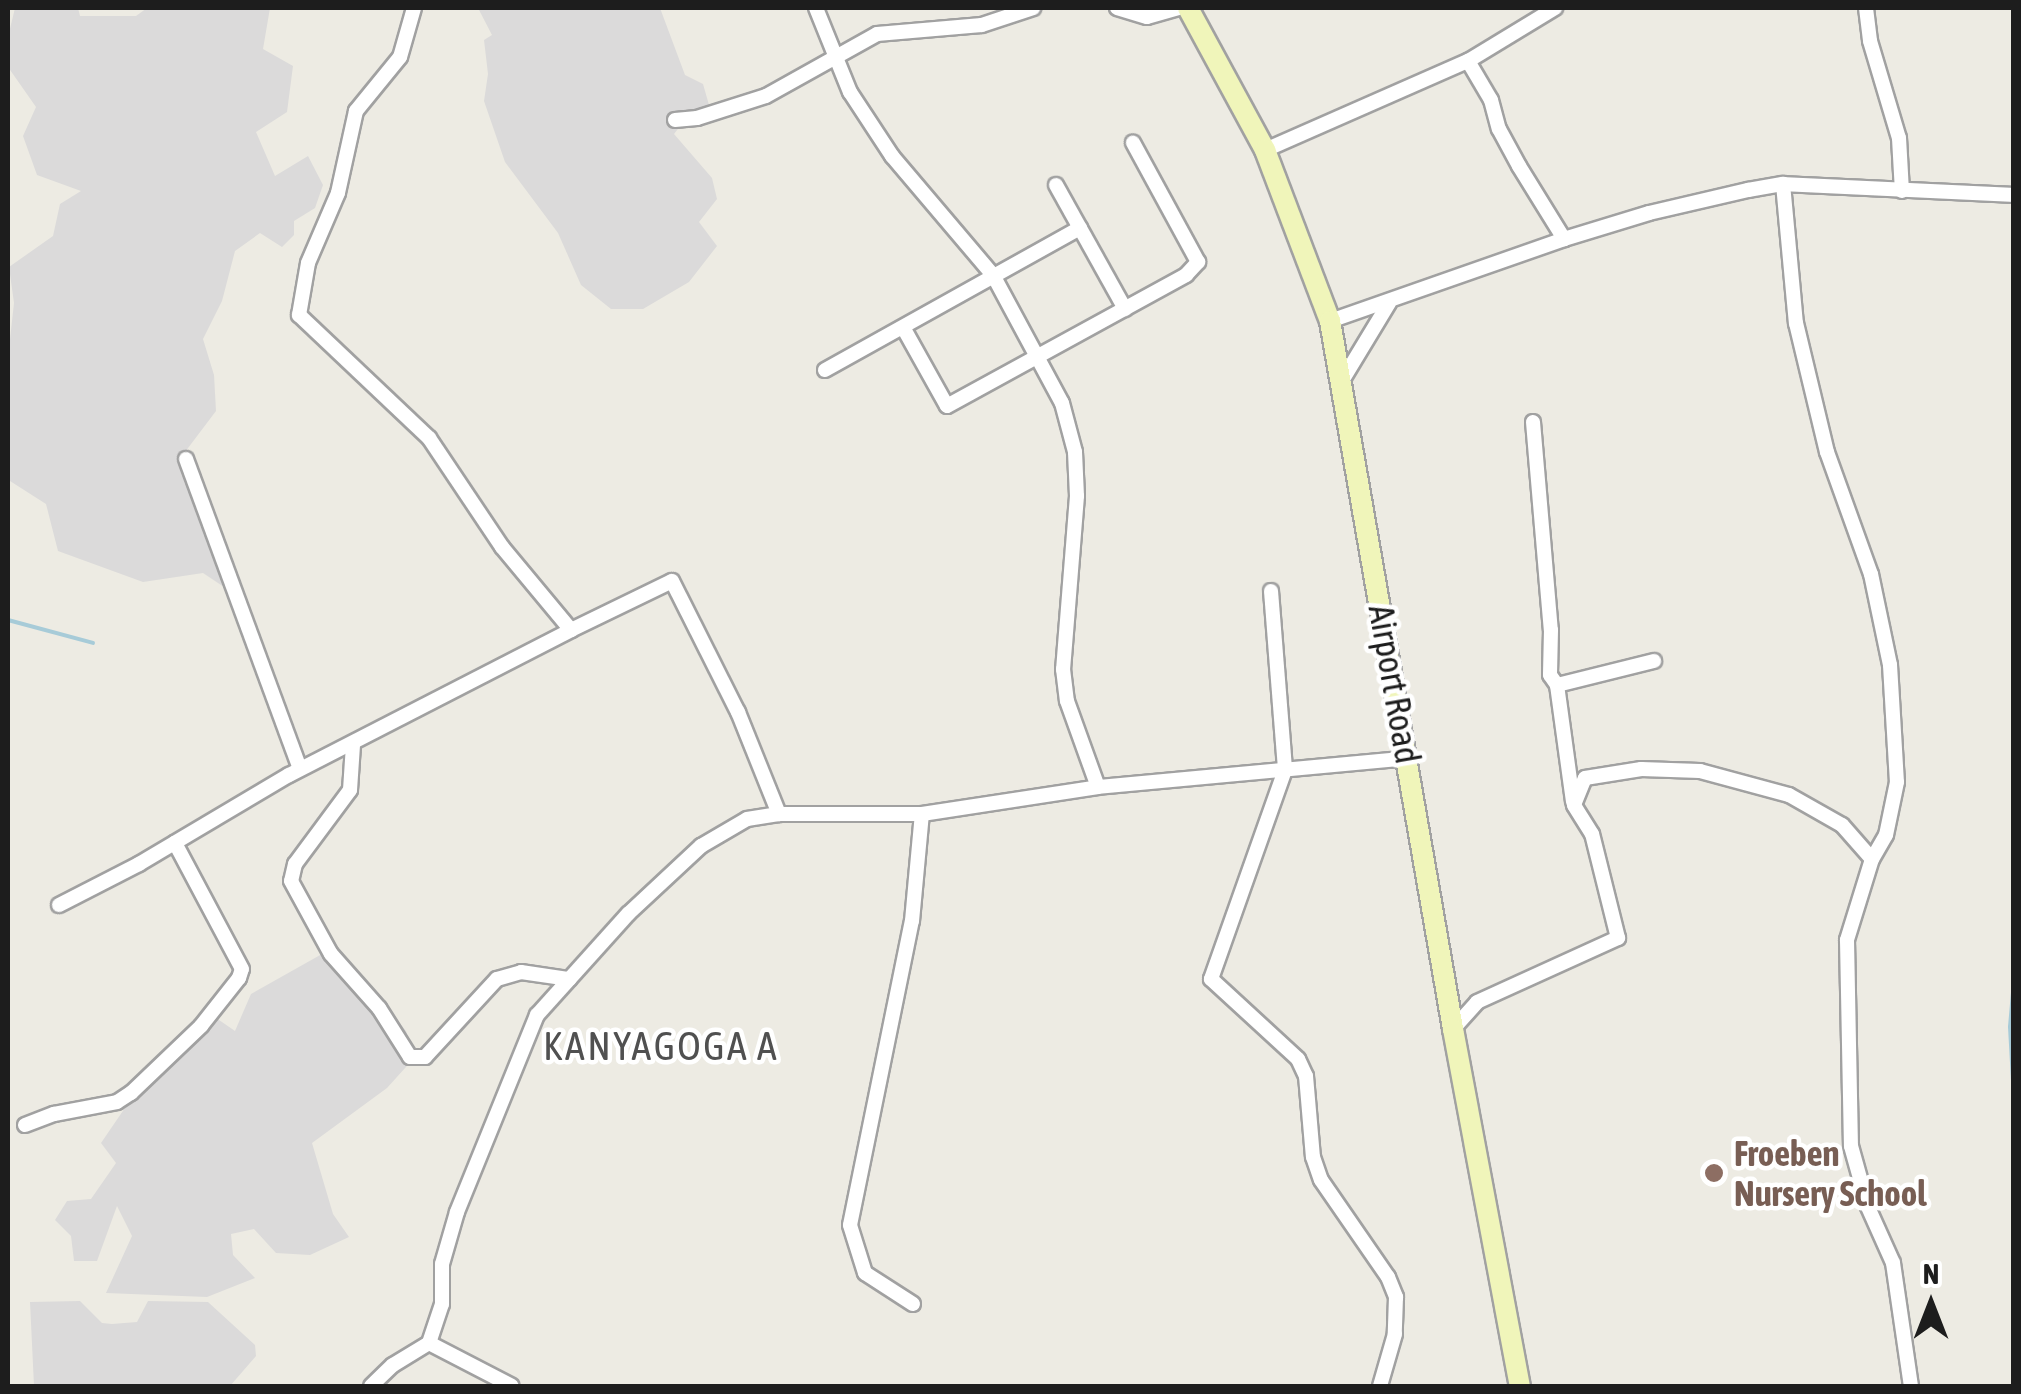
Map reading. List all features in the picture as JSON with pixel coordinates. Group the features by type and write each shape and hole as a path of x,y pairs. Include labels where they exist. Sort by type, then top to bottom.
{"street":[{"path":"414,8 400,57 356,111 338,193 308,263 299,315 429,438 502,547 570,630"},
{"path":"816,8 850,92 892,156 992,275 1040,355 1062,403 1075,452 1077,496 1063,669 1068,701 1098,788"},
{"path":"675,120 697,118 766,96 838,60 877,34 982,25 1032,8"},
{"path":"1118,8 1147,17 1178,8"},
{"name":"Airport Road","path":"1188,8 1264,150 1330,321 1453,1029 1520,1386"},
{"path":"1264,150 1468,60 1555,8"},
{"path":"1866,8 1870,41 1900,138 1902,191"},
{"path":"1468,60 1491,100 1499,129 1518,166 1564,239"},
{"path":"904,329 948,406 1186,275 1198,262 1134,143"},
{"path":"1783,184 1796,322 1828,452 1871,574 1890,665 1897,782 1886,836 1872,858 1847,940 1851,1146 1868,1207 1893,1263 1911,1386"},
{"path":"1330,321 1564,239 1705,198 1783,184 2014,196"},
{"path":"1056,185 1124,308"},
{"path":"825,370 1080,228"},
{"path":"1342,379 1390,301"},
{"path":"1453,1029 1478,1002 1618,938 1592,834 1574,805 1557,685 1550,676 1550,630 1533,422"},
{"path":"186,459 300,770"},
{"path":"59,905 176,843 300,770 672,581 738,712 779,814"},
{"path":"1271,592 1285,770 1211,979 1298,1059 1306,1076 1313,1157 1322,1180 1388,1276 1396,1297 1395,1334 1380,1386"},
{"path":"1557,685 1654,661"},
{"path":"352,745 350,790 295,864 291,882 331,954 379,1008 410,1057 425,1057 498,979 522,972 569,978"},
{"path":"372,1386 393,1365 430,1343 442,1304 442,1264 452,1229 501,1096 537,1015 628,914 701,846 747,819 779,814 922,814 1098,788 1408,758"},
{"path":"1574,805 1585,778 1641,770 1700,770 1813,806 1842,825 1872,858"},
{"path":"913,1304 865,1273 850,1225 912,922 922,814"},
{"path":"25,1125 54,1114 116,1102 131,1093 201,1026 240,978 242,969 176,843"},
{"path":"430,1343 512,1386"}],"shaded area":[{"path":"15,8 78,8 80,16 136,16 147,8 270,8 263,49 293,66 287,112 256,132 275,176 308,156 323,185 315,208 294,221 294,235 282,247 260,233 235,251 222,301 203,339 214,375 216,411 185,452 224,554 227,589 203,573 143,582 58,551 46,504 10,481 8,357 14,303 9,267 53,236 60,204 81,191 37,175 23,136 36,107 8,67 8,37"},
{"path":"478,8 660,8 685,75 703,84 709,105 691,112 674,134 712,178 717,199 699,222 717,246 689,282 643,309 611,309 581,285 558,233 505,162 484,101 488,74 484,40 492,35"},
{"path":"322,954 356,970 406,1031 415,1057 387,1088 312,1143 333,1214 349,1237 310,1255 276,1253 254,1229 231,1234 233,1255 255,1278 207,1297 106,1293 132,1236 117,1206 97,1261 74,1261 71,1236 55,1220 67,1201 91,1199 116,1163 101,1143 129,1102 206,1011 235,1031 251,994"},
{"path":"80,1301 102,1323 112,1324 137,1322 148,1301 208,1302 255,1345 256,1356 230,1386 34,1386 30,1302"}],"waterway":[{"path":"8,620 93,643"},
{"path":"2014,981 2010,1027 2014,1098"}],"place":[{"name":"Froeben Nursery School","path":"1714,1173"}],"district":[{"name":"KANYAGOGA A","path":"661,1046"}]}
